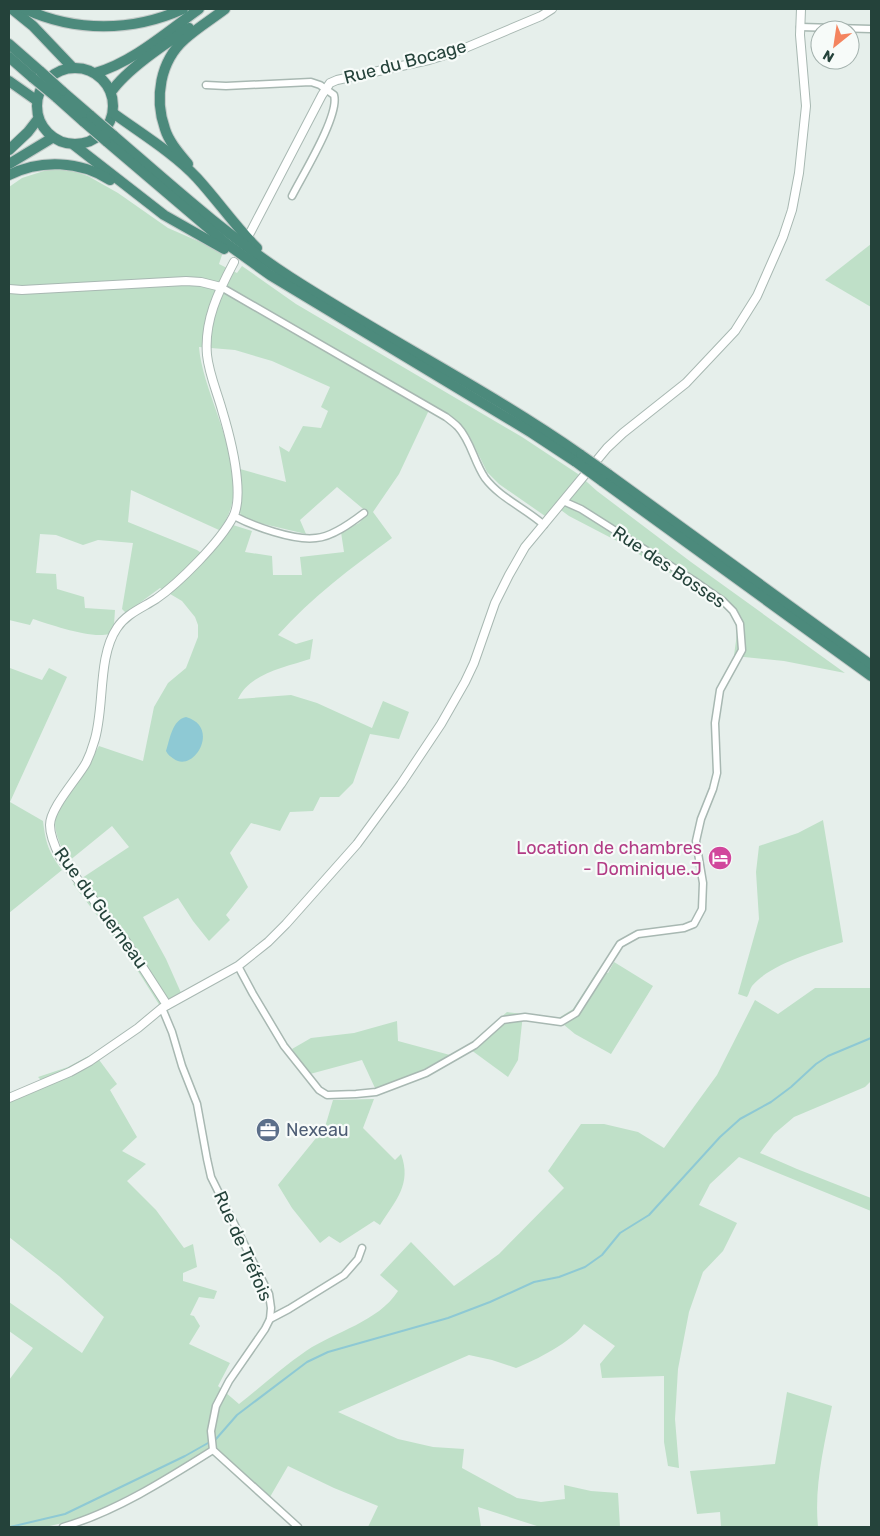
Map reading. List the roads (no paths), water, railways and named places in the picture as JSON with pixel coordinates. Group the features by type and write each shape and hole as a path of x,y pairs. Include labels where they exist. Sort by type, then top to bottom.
{"highway":[{"path":"12,9 33,26 72,67"},
{"path":"25,9 54,20 78,25 105,26 144,22 170,15 183,9"},
{"path":"95,73 109,68 142,50 199,9"},
{"path":"111,92 116,84 139,65 179,34 218,9"},
{"path":"225,9 184,39 172,54 164,72 159,92 160,111 170,141 197,178 240,232 259,250 282,267 290,277"},
{"path":"9,44 37,75 227,244 270,275 532,433 579,459"},
{"path":"9,57 37,75"},
{"path":"72,67 95,73 104,80 111,92 113,113 110,122 102,133 87,143 74,145 52,138 38,120 36,100 45,80 56,72 72,67"},
{"path":"9,81 36,100"},
{"path":"113,113 170,155 197,178"},
{"path":"9,150 38,120"},
{"path":"9,164 52,138"},
{"path":"110,138 229,233 290,277 537,425 579,459 871,665"},
{"path":"74,145 164,215"},
{"path":"9,175 35,166 54,164 76,166 99,173 164,215 215,242 253,269 270,275"},
{"path":"605,477 871,676"}],"street":[{"name":"Rue du Bocage","path":"250,233 326,88 337,80 351,76 429,60 458,51 541,16 552,9"},
{"path":"9,1098 70,1072 90,1061 138,1028 164,1006 238,966 268,942 325,882 357,844 441,724 465,682 495,604 509,574 525,547 607,448 686,383 734,331 757,296 784,237 792,210 799,173 806,106 800,27 801,9"},
{"path":"800,27 871,29"},
{"path":"206,85 226,86 311,82 326,88 334,95 335,106 324,136 292,196"},
{"path":"234,262 212,307 207,329 209,369 235,456 238,489 234,516 250,524 278,532 304,538 316,538 348,525 364,513"},
{"path":"9,289 22,290 186,281 201,282 221,287 446,417 458,426 466,438 486,479 498,492 544,524"},
{"name":"Rue des Bosses","path":"238,966 252,994 284,1046 319,1090 331,1095 356,1094 376,1092 426,1073 474,1045 503,1020 525,1017 561,1022 576,1013 620,944 638,934 684,928 694,924 702,909 704,883 696,841 701,820 713,789 716,773 715,723 720,690 742,650 740,624 733,611 723,601 693,580 581,510 563,501"},
{"name":"Rue du Guerneau","path":"164,1006 125,940 60,857 53,842 50,824 52,814 86,763 94,742 110,640 116,629 124,619 156,599 178,582 209,548 234,516"},
{"name":"Rue de Tréfois","path":"164,1006 182,1066 197,1104 212,1176 269,1294 271,1308 270,1319 265,1329 228,1381 216,1406 211,1431 213,1450"},
{"path":"270,1319 344,1275 358,1259 362,1248"},
{"path":"63,1527 86,1520 177,1472 213,1450 298,1527"}],"water":[{"path":"186,717 196,722 202,730 203,738 201,747 196,754 189,760 182,762 174,759 166,751 175,726 181,719"}],"waterway":[{"path":"216,1439 237,1415 307,1362 328,1352 448,1318 534,1282 559,1277 585,1267 602,1255 620,1233 649,1215 720,1137 740,1119 771,1102 828,1056 871,1038"},
{"path":"10,1527 65,1514 208,1443"}],"place":[{"name":"Location de chambres - Dominique.J","path":"720,858"},
{"name":"Nexeau","path":"268,1130"}]}
